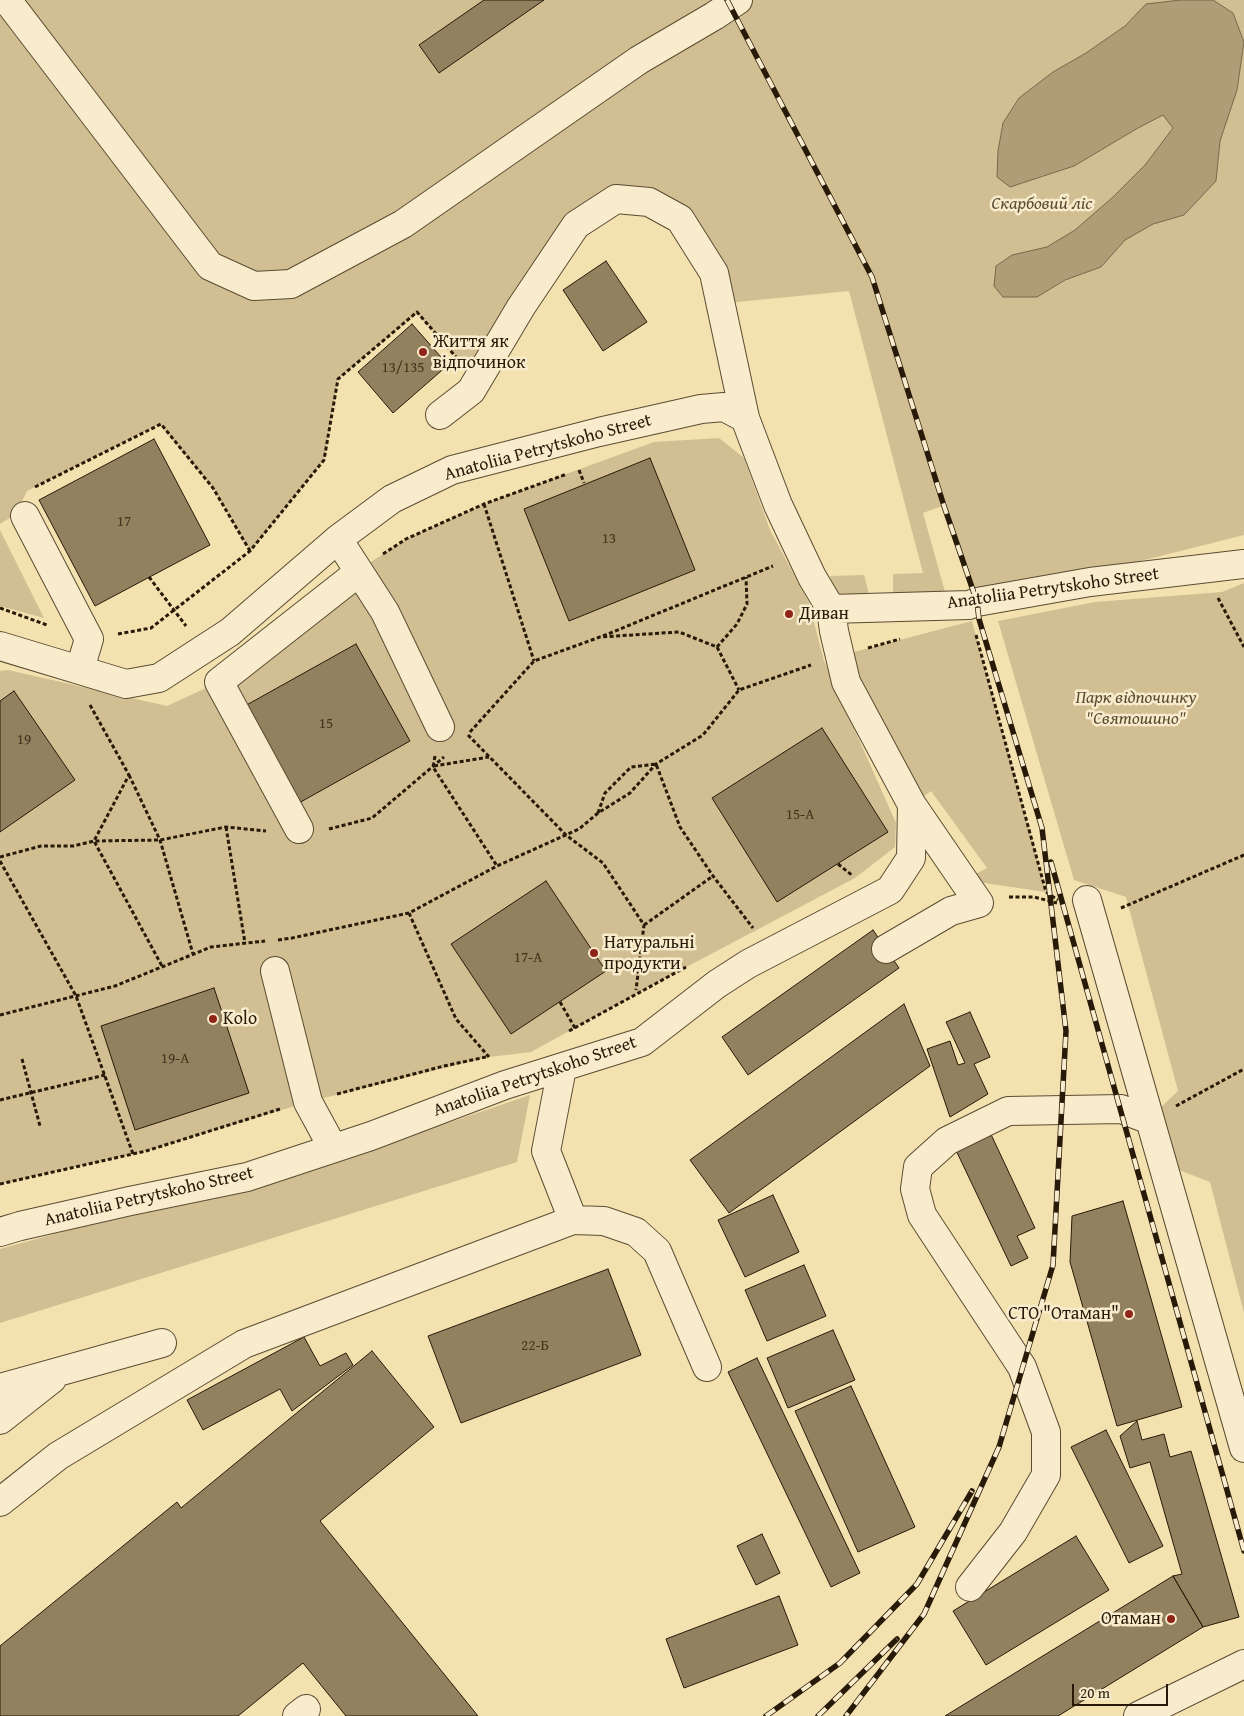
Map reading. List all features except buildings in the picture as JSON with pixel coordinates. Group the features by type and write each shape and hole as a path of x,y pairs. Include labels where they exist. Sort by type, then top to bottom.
{"street":[{"path":"7,0 210,266 254,286 291,284 402,224 639,60 738,0"},
{"path":"440,415 471,391 521,307 576,225 616,199 649,202 680,220 714,273 745,418 778,504 812,576 831,609 846,682 912,805 979,903 951,911 886,949"},
{"name":"Anatoliia Petrytskoho Street","path":"0,646 126,684 159,678 230,632 338,539 392,499 452,470 599,432 701,409 724,407 745,418"},
{"path":"25,516 89,639 80,670"},
{"path":"338,539 385,612 451,733"},
{"name":"Anatoliia Petrytskoho Street","path":"831,609 969,605 1090,582 1244,564"},
{"path":"310,830 219,682 359,572"},
{"name":"Anatoliia Petrytskoho Street","path":"0,1232 112,1205 247,1177 370,1136 505,1086 642,1042 717,984 748,964 890,890 910,858 912,805"},
{"path":"1090,910 1244,1448"},
{"path":"276,971 308,1102 333,1148"},
{"path":"562,1068 546,1151 573,1220"},
{"path":"970,1587 1013,1532 1046,1475 1046,1432 1022,1367 922,1215 916,1189 918,1167 947,1141 1008,1111 1120,1109 1150,1120"},
{"path":"0,1502 58,1456 244,1344 573,1220 604,1221 636,1232 657,1251 707,1367"},
{"path":"0,1388 162,1342"},
{"path":"0,1420 63,1371"},
{"path":"1138,1716 1244,1664"}],"path":[{"path":"89,639 151,628 250,551 324,460 338,379 418,312 466,368 471,391"},
{"path":"25,516 27,491 160,424 213,488 250,551"},
{"path":"359,572 406,539 484,504 579,470 584,484"},
{"path":"484,504 534,661"},
{"path":"468,734 534,661 600,637 778,564"},
{"path":"149,577 204,649"},
{"path":"717,647 737,624 747,604 746,577"},
{"path":"1216,596 1244,647"},
{"path":"969,605 1046,892 1063,904 1051,903 1034,897 998,897 979,903"},
{"path":"600,637 679,632 717,647 739,690"},
{"path":"275,940 410,913 497,866 579,829 598,813 630,793 656,764 703,735 739,690 840,656"},
{"path":"89,703 129,775 160,840 193,954"},
{"path":"451,733 468,734 566,835 603,863 644,925 636,990"},
{"path":"310,830 372,818 447,756"},
{"path":"433,767 490,757"},
{"path":"598,813 605,793 631,767 656,764"},
{"path":"656,764 680,827 713,876 755,931"},
{"path":"433,767 497,866"},
{"path":"94,841 129,775"},
{"path":"226,826 245,943"},
{"path":"133,1154 76,996 0,859 41,846 73,846 94,841 160,840 226,826 269,831"},
{"path":"94,841 162,966"},
{"path":"1090,910 1244,855"},
{"path":"838,864 855,878 846,882"},
{"path":"644,925 713,876"},
{"path":"410,913 456,1019 489,1057"},
{"path":"0,1014 115,986 211,947 266,941"},
{"path":"566,1032 694,962"},
{"path":"560,1002 575,1028"},
{"path":"0,1184 133,1154 308,1102 444,1066 497,1056"},
{"path":"22,1059 40,1126"},
{"path":"1150,1120 1244,1069"},
{"path":"0,1100 105,1075"}],"green space":[{"name":"Скарбовий ліс","path":"0,0 1244,0 1244,535 977,602 945,505 923,513 947,599 900,600 893,593 893,574 923,573 849,291 727,303 653,190 568,223 466,368 417,313 338,379 324,460 250,551 213,488 160,424 27,491 16,514 0,524"},
{"path":"719,438 744,458 770,530 809,603 824,661 896,823 895,847 855,878 660,981 531,1052 489,1057 308,1102 146,1151 0,1184 0,671 8,670 167,706 219,682 371,562 406,539 484,504 654,442"},
{"path":"0,530 44,618 0,606"},
{"path":"864,575 871,601 835,595 830,576"},
{"name":"Парк відпочинку \"Святошино\"","path":"1244,583 1244,1313 1210,1182 1171,1167 1155,1113 1178,1091 1126,897 1074,880 998,621 1095,602 1222,592"},
{"path":"972,621 1046,892 964,880 987,868 931,791 920,799 852,678 850,653"},
{"path":"530,1095 517,1162 0,1323 0,1249 84,1226 251,1190"}],"shaded area":[{"path":"1180,0 1213,0 1233,13 1244,42 1237,90 1220,141 1216,181 1184,215 1153,224 1125,240 1101,267 1065,280 1037,297 1003,297 994,286 996,266 1012,255 1047,247 1075,230 1113,197 1145,165 1173,128 1163,115 1074,166 1010,187 997,177 998,151 1003,123 1019,98 1053,72 1086,53 1125,26 1146,4"}],"railway":[{"path":"727,0 872,277 944,506 977,602 979,619 1042,828 1066,1031 1053,1265 999,1447 924,1614 846,1716"},
{"path":"1051,862 1244,1551"},
{"path":"766,1716 840,1663 917,1584 972,1491"},
{"path":"818,1716 897,1639"}],"place":[{"name":"Життя як відпочинок","path":"423,352"},
{"name":"Диван","path":"789,614"},
{"name":"Натуральні продукти","path":"594,953"},
{"name":"Kolo","path":"213,1019"},
{"name":"СТО \"Отаман\"","path":"1129,1314"},
{"name":"Отаман","path":"1171,1619"}]}
